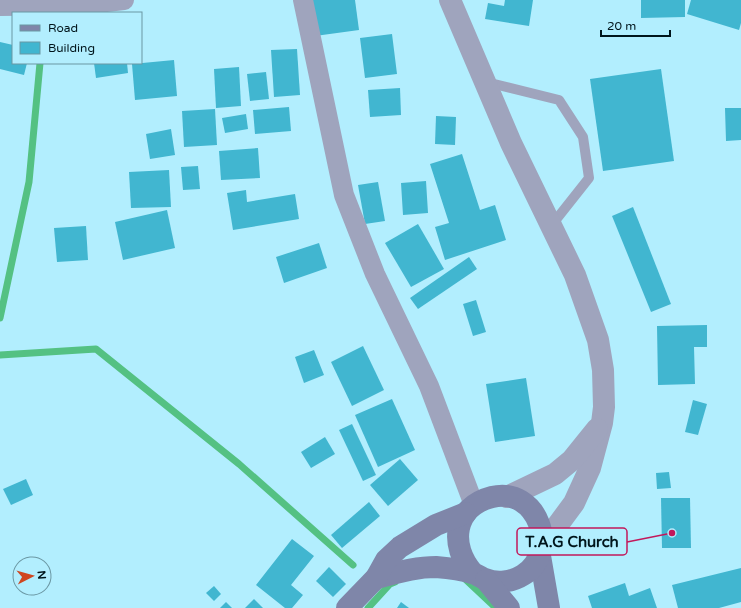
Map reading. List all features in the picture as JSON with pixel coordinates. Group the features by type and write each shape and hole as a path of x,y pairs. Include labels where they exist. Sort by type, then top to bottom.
{"main road":[{"path":"347,608 376,578 386,560 400,547 436,525 470,509 484,499 496,496 507,497 527,506 540,523 541,550 549,608"},
{"path":"470,509 458,531 459,551 464,563 480,576 509,608"},
{"path":"376,578 416,568 450,568 499,582 512,581 524,575 533,567 541,550"}],"street":[{"path":"0,6 80,5 124,0"},
{"path":"303,0 344,195 375,274 429,386 470,509"},
{"path":"450,0 511,143 575,275 598,340 603,370 604,407 602,424 590,468 574,503 541,550"},
{"path":"507,497 555,474 572,460 602,424"}],"lane":[{"path":"486,82 558,100 583,137 589,178 551,226"}],"building":[{"path":"310,0 355,0 359,30 315,36"},
{"path":"505,0 533,0 529,26 485,19 488,3 504,6"},
{"path":"641,0 685,0 685,17 641,18"},
{"path":"691,0 741,0 741,23 739,30 687,14"},
{"path":"392,34 397,74 365,78 360,38"},
{"path":"0,42 12,45 12,64 27,64 24,75 0,69"},
{"path":"297,49 300,95 274,97 271,50"},
{"path":"174,60 177,96 135,100 132,64"},
{"path":"94,64 127,64 128,73 96,78"},
{"path":"239,67 241,106 216,108 214,69"},
{"path":"661,69 674,161 603,171 590,79"},
{"path":"266,72 269,99 250,101 247,74"},
{"path":"400,88 401,115 370,117 368,90"},
{"path":"289,107 291,131 255,134 253,110"},
{"path":"725,108 741,108 741,140 726,141"},
{"path":"215,109 217,145 184,147 182,111"},
{"path":"246,114 248,129 225,133 222,118"},
{"path":"436,116 456,117 455,145 435,144"},
{"path":"171,129 175,155 150,159 146,134"},
{"path":"258,148 260,178 221,180 219,151"},
{"path":"462,154 480,210 495,205 506,240 445,260 435,227 449,223 430,164"},
{"path":"198,166 200,189 183,190 181,167"},
{"path":"169,170 171,207 131,208 129,172"},
{"path":"426,181 428,213 403,215 401,183"},
{"path":"378,182 385,221 365,224 358,185"},
{"path":"246,190 247,202 295,194 299,219 233,230 227,193"},
{"path":"633,207 671,304 651,312 612,216"},
{"path":"167,210 175,248 123,260 115,222"},
{"path":"418,224 444,269 411,287 385,243"},
{"path":"86,226 88,260 57,262 54,228"},
{"path":"319,243 327,268 284,283 276,257"},
{"path":"469,257 477,269 418,309 410,298"},
{"path":"476,300 486,332 473,336 463,304"},
{"path":"707,325 707,347 694,347 695,384 658,385 657,326"},
{"path":"363,346 384,390 352,406 331,362"},
{"path":"314,350 324,375 304,383 295,357"},
{"path":"526,378 535,436 495,442 486,384"},
{"path":"392,399 415,450 378,467 355,415"},
{"path":"693,400 707,404 698,435 685,432"},
{"path":"352,424 376,475 363,481 339,430"},
{"path":"325,437 335,454 311,468 301,452"},
{"path":"400,459 418,480 388,506 370,485"},
{"path":"669,472 671,488 657,489 656,473"},
{"path":"26,479 33,495 11,505 3,489"},
{"path":"661,498 690,498 691,548 662,548"},
{"path":"369,502 380,516 342,548 331,535"},
{"path":"292,539 314,556 291,585 303,595 292,608 285,608 256,585"},
{"path":"329,567 346,584 333,597 316,581"},
{"path":"741,568 741,602 719,608 678,608 672,585"},
{"path":"625,583 629,596 650,588 657,608 592,608 588,596"},
{"path":"214,586 221,594 214,601 206,593"},
{"path":"254,599 263,608 245,608"},
{"path":"226,602 232,608 220,608"},
{"path":"401,602 409,608 397,608"}],"waterway":[{"path":"0,318 29,182 40,64"},
{"path":"0,355 96,349 239,464 353,565"},
{"path":"464,578 496,608"},
{"path":"368,608 390,584 395,582"}],"place":[{"name":"T.A.G Church","path":"672,533"}]}
